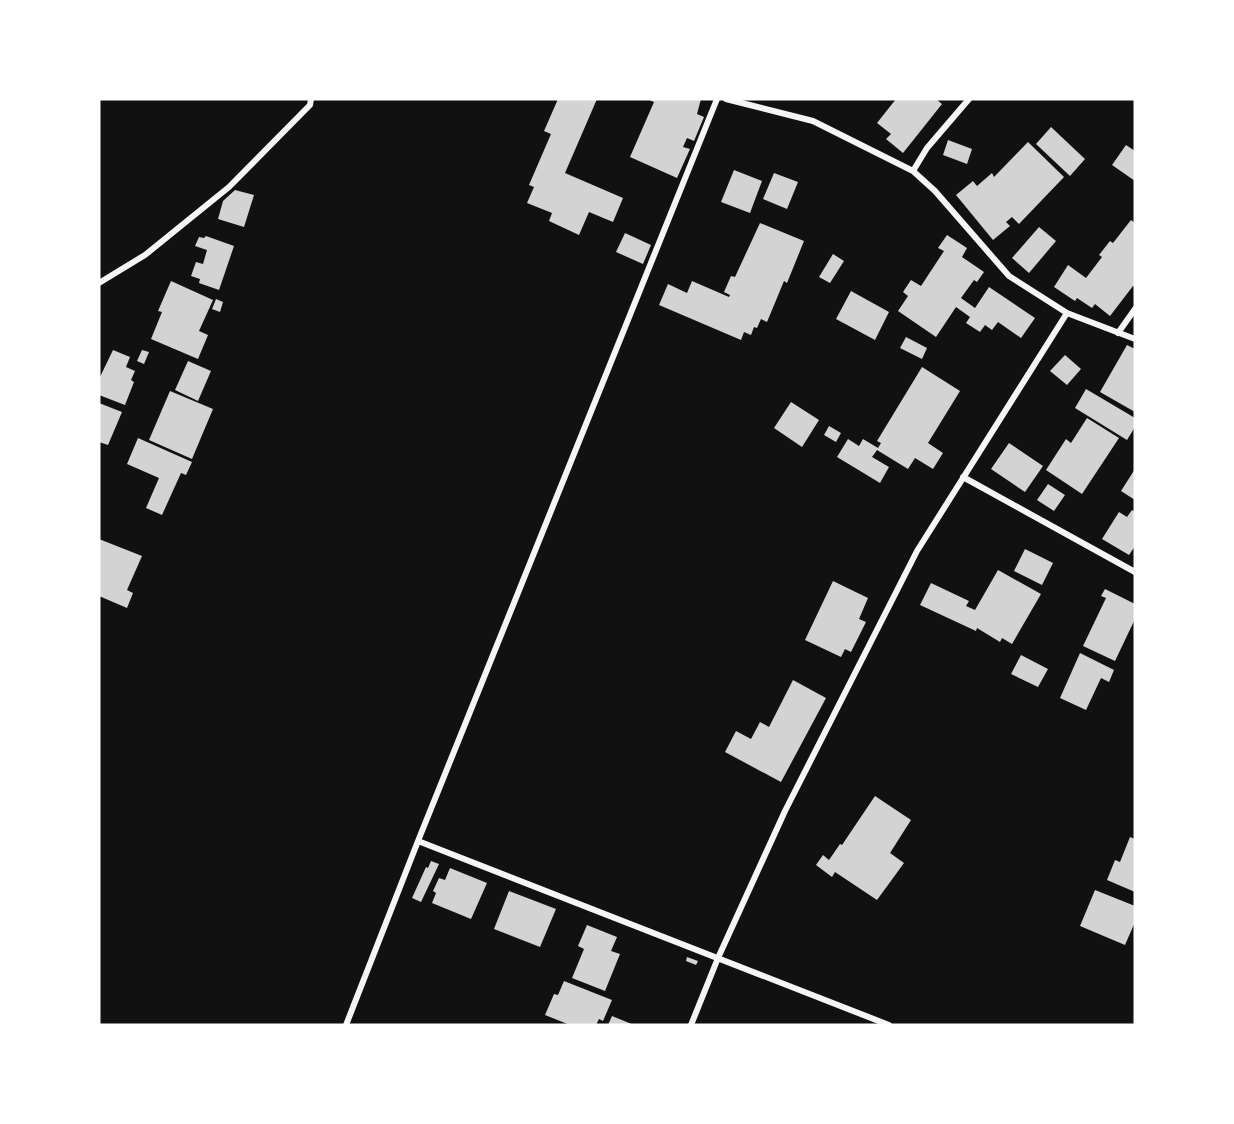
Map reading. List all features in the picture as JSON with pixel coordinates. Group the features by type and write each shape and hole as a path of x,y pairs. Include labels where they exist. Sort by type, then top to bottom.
{"street":[{"path":"99,283 145,255 229,187 310,105 311,99"},
{"path":"346,1025 717,99"},
{"path":"726,99 813,120 914,171 935,191 1009,276 1067,313 1135,339"},
{"path":"914,171 927,148 969,99"},
{"path":"1118,333 1135,309"},
{"path":"691,1025 718,958 785,811 890,603 917,552 1067,313"},
{"path":"963,477 1135,572"},
{"path":"418,841 889,1025"}],"building":[{"path":"558,99 597,99 565,173 623,198 613,222 589,212 579,235 549,221 552,213 527,203 534,187 529,185 551,134 544,131"},
{"path":"647,99 701,99 697,114 704,117 694,141 687,138 683,147 690,149 677,178 630,157 654,102"},
{"path":"896,99 936,99 942,104 903,153 886,139 891,134 877,123"},
{"path":"1051,127 1085,159 1070,176 1036,144"},
{"path":"948,140 972,149 967,164 943,155"},
{"path":"1028,142 1064,177 1019,224 1012,217 1006,222 1010,226 993,240 956,195 973,181 977,186 992,173 994,177"},
{"path":"1126,145 1135,151 1135,181 1112,165"},
{"path":"734,170 762,181 750,213 721,202"},
{"path":"774,173 798,182 787,209 763,199"},
{"path":"235,190 254,195 244,227 218,219 223,201"},
{"path":"1131,220 1135,223 1135,287 1133,286 1110,316 1095,304 1092,308 1077,298 1075,301 1054,287 1068,265 1086,278 1102,257 1099,255 1110,241 1113,243"},
{"path":"760,223 804,241 787,283 784,281 767,322 761,319 751,335 744,332 741,340 659,305 668,284 687,293 692,281 729,297 730,295 724,292 731,276 735,277"},
{"path":"1039,227 1056,241 1029,273 1012,258"},
{"path":"625,233 651,245 643,264 616,252"},
{"path":"947,235 967,248 962,257 984,272 977,282 974,280 961,298 975,308 989,287 1035,318 1021,338 998,322 992,330 985,325 980,332 966,323 970,317 956,307 936,337 898,311 908,296 903,292 911,280 921,286 944,251 938,248"},
{"path":"206,236 234,246 219,290 199,283 200,279 191,276 196,262 203,264 207,250 195,246 199,237"},
{"path":"833,254 844,261 830,283 819,277"},
{"path":"171,281 213,300 199,331 208,335 198,359 151,339 162,312 158,311"},
{"path":"851,291 889,312 875,340 836,319"},
{"path":"216,299 223,302 220,312 212,309"},
{"path":"906,337 927,348 922,359 900,348"},
{"path":"1127,345 1135,349 1135,412 1100,392"},
{"path":"113,350 130,357 126,367 135,371 131,380 134,382 125,405 99,395 99,379"},
{"path":"142,350 149,352 144,364 137,361"},
{"path":"1065,355 1081,369 1067,385 1050,371"},
{"path":"188,361 211,371 198,401 175,390"},
{"path":"922,367 960,391 928,443 943,453 933,469 915,458 908,469 877,450 872,457 889,467 880,483 837,457 848,439 859,446 863,439 878,448 881,443 877,441"},
{"path":"1086,389 1135,418 1135,427 1127,440 1075,408"},
{"path":"170,391 213,409 192,459 149,440"},
{"path":"791,402 819,420 802,447 774,428"},
{"path":"99,403 122,412 108,445 99,442"},
{"path":"1087,418 1119,438 1082,494 1046,470 1066,439 1071,443"},
{"path":"829,426 841,433 836,442 824,435"},
{"path":"138,438 192,462 186,475 181,473 162,515 146,508 159,478 127,464"},
{"path":"1009,443 1043,466 1025,492 991,469"},
{"path":"1135,469 1135,500 1121,491"},
{"path":"1048,484 1065,495 1054,511 1037,500"},
{"path":"1132,510 1135,512 1135,546 1129,555 1102,539 1119,512 1127,517"},
{"path":"99,539 142,556 127,590 133,593 127,608 99,596"},
{"path":"1025,549 1053,563 1042,585 1014,571"},
{"path":"998,570 1041,594 1012,644 1002,638 1000,642 977,628 976,631 920,605 931,583 969,601 966,606 975,610"},
{"path":"833,581 868,598 859,619 866,622 851,652 845,649 841,657 805,640"},
{"path":"1105,589 1135,604 1135,619 1115,661 1083,646 1106,598 1101,596"},
{"path":"1080,653 1114,670 1109,682 1101,678 1086,710 1060,698"},
{"path":"1021,655 1048,669 1038,687 1011,674"},
{"path":"793,680 826,698 781,782 725,752 736,731 751,739 760,722 769,727"},
{"path":"875,796 911,820 890,853 904,863 877,900 835,872 832,877 816,865 823,855 829,860 840,844 842,845"},
{"path":"1130,837 1135,839 1135,892 1107,880 1115,860 1120,862"},
{"path":"431,861 439,864 421,902 412,898"},
{"path":"450,868 487,883 471,919 432,903 436,893 433,891 439,878 445,880"},
{"path":"1095,890 1135,906 1135,922 1125,945 1080,926"},
{"path":"509,891 556,909 540,947 494,929"},
{"path":"587,925 617,937 611,951 620,954 605,991 572,978 584,949 578,946"},
{"path":"687,957 698,961 696,965 686,961"},
{"path":"564,981 612,1000 603,1021 599,1019 596,1025 570,1025 545,1015 554,994 558,995"},
{"path":"612,1016 634,1025 608,1025"}]}
